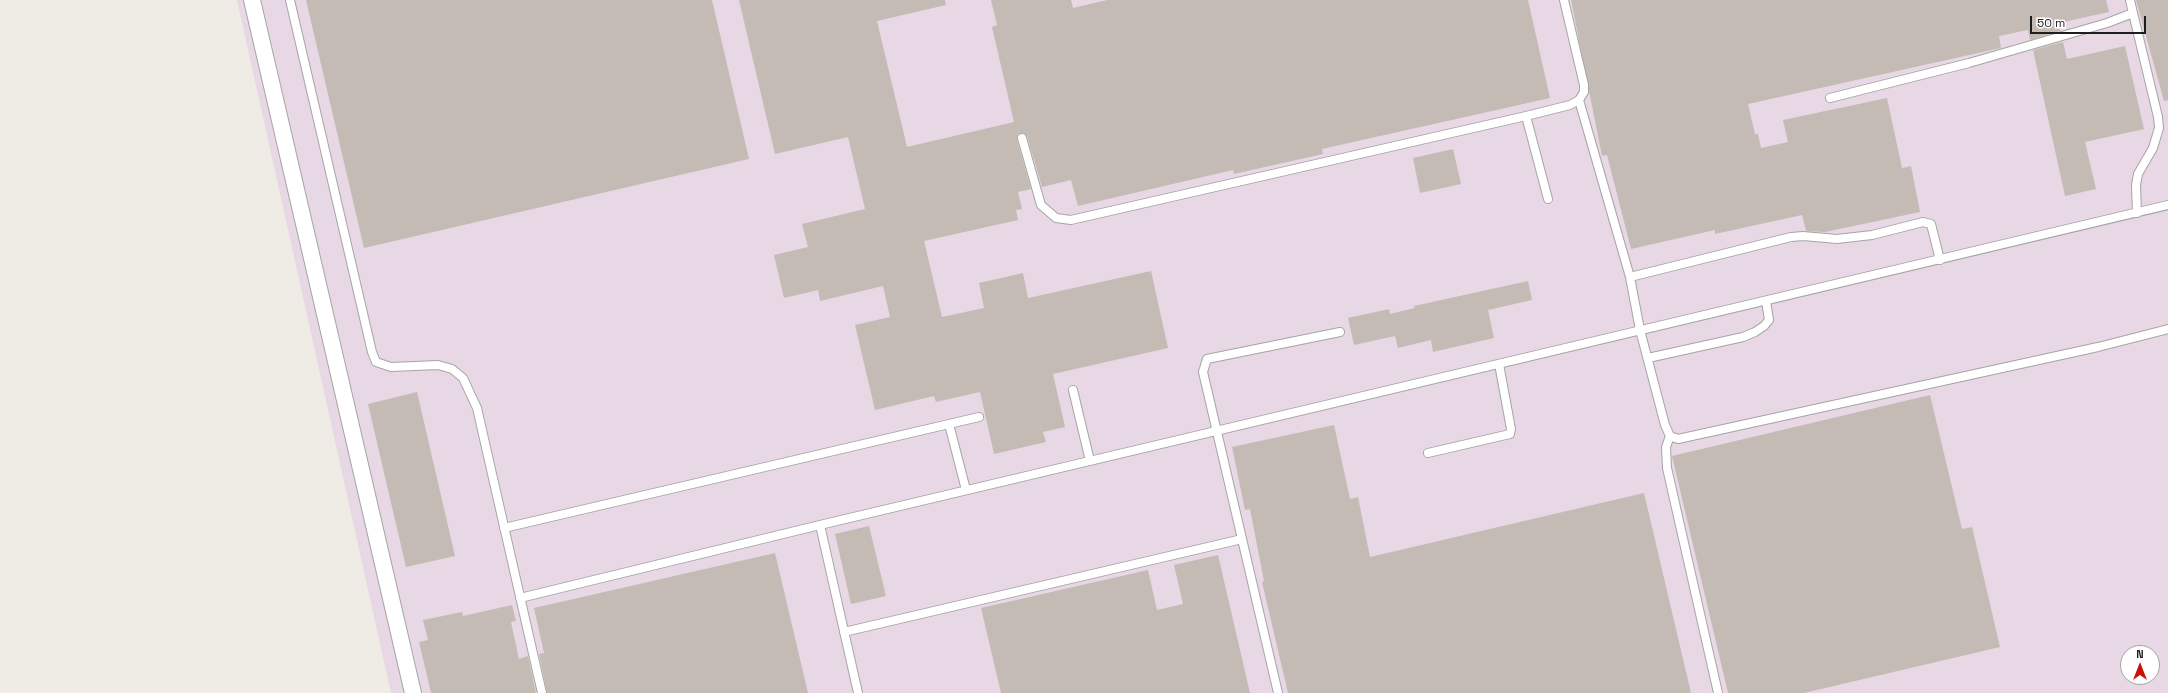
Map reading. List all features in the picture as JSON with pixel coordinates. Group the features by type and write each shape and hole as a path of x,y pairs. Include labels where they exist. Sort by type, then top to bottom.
{"street":[{"path":"252,0 413,693"}],"lane":[{"path":"290,0 372,352 376,362 392,368 438,365 452,369 463,378 477,408 542,693"},
{"path":"1022,138 1041,205 1056,218 1071,220 1570,105 1580,100 1584,92 1584,85 1564,0"},
{"path":"2130,0 2158,117 2159,128 2153,148 2138,174 2136,185 2137,213"},
{"path":"1830,98 1969,63 2107,24 2133,14"},
{"path":"1580,100 1630,277 1640,330 1665,425 1670,436 1666,447 1667,468 1718,693"},
{"path":"1526,116 1548,199"},
{"path":"520,598 966,490 2168,206"},
{"path":"1630,277 1791,238 1803,236 1844,238 1872,235 1923,222 1931,224 1940,260"},
{"path":"1648,358 1743,337 1755,332 1764,326 1769,320 1766,301"},
{"path":"1670,436 1678,439 2098,347 2168,329"},
{"path":"1278,693 1203,372 1207,359 1340,332"},
{"path":"1428,453 1510,434 1511,429 1499,364"},
{"path":"1073,390 1090,461"},
{"path":"504,528 979,416"},
{"path":"949,424 966,490"},
{"path":"820,525 858,693"},
{"path":"844,632 1242,539"}],"shaded area":[{"path":"237,0 2168,0 2168,693 391,693"}],"building":[{"path":"306,0 712,0 749,159 364,248"},
{"path":"739,0 945,0 946,5 877,21 907,147 1014,122 992,27 997,25 991,0 1071,0 1073,8 1107,0 1528,0 1550,98 1322,149 1323,154 1234,174 1233,170 1078,206 1071,180 1042,187 1027,136 1023,133 1018,134 1017,140 1031,189 1018,192 1022,209 1016,210 1018,220 924,241 942,317 984,308 979,283 1023,273 1028,298 1151,271 1168,348 1053,374 1065,427 1043,432 1046,442 994,454 980,392 936,402 934,396 875,410 855,325 890,317 883,286 820,301 818,290 784,298 774,255 808,247 802,224 865,209 848,137 775,154"},
{"path":"1571,0 2106,0 2109,12 2059,23 2060,31 2030,40 2028,30 1999,36 2001,48 1748,104 1755,134 1758,134 1761,148 1788,142 1783,120 1887,98 1902,168 1911,166 1920,212 1825,232 1806,231 1802,215 1715,234 1715,230 1631,249 1607,155 1602,156"},
{"path":"2136,0 2168,0 2168,100 2164,101"},
{"path":"2063,42 2067,59 2125,46 2144,129 2085,142 2096,189 2065,196 2033,50"},
{"path":"1453,149 1461,184 1420,193 1413,158"},
{"path":"1528,281 1532,300 1488,310 1494,338 1433,352 1431,340 1398,348 1395,336 1354,345 1348,318 1389,309 1390,314 1415,308 1414,306"},
{"path":"417,392 455,556 406,567 368,404"},
{"path":"1930,395 1962,529 1972,527 2000,647 1804,693 1728,693 1672,456"},
{"path":"1334,425 1350,499 1358,497 1370,557 1644,493 1691,693 1288,693 1262,582 1264,581 1250,509 1245,510 1232,447"},
{"path":"869,526 886,596 851,604 835,534"},
{"path":"775,553 808,693 547,693 539,654 544,653 534,608"},
{"path":"1218,555 1250,693 1001,693 981,608 1148,570 1157,610 1183,604 1174,565"},
{"path":"512,605 516,621 511,622 519,659 528,656 536,693 431,693 419,642 428,640 423,620 462,612 463,616"}]}
